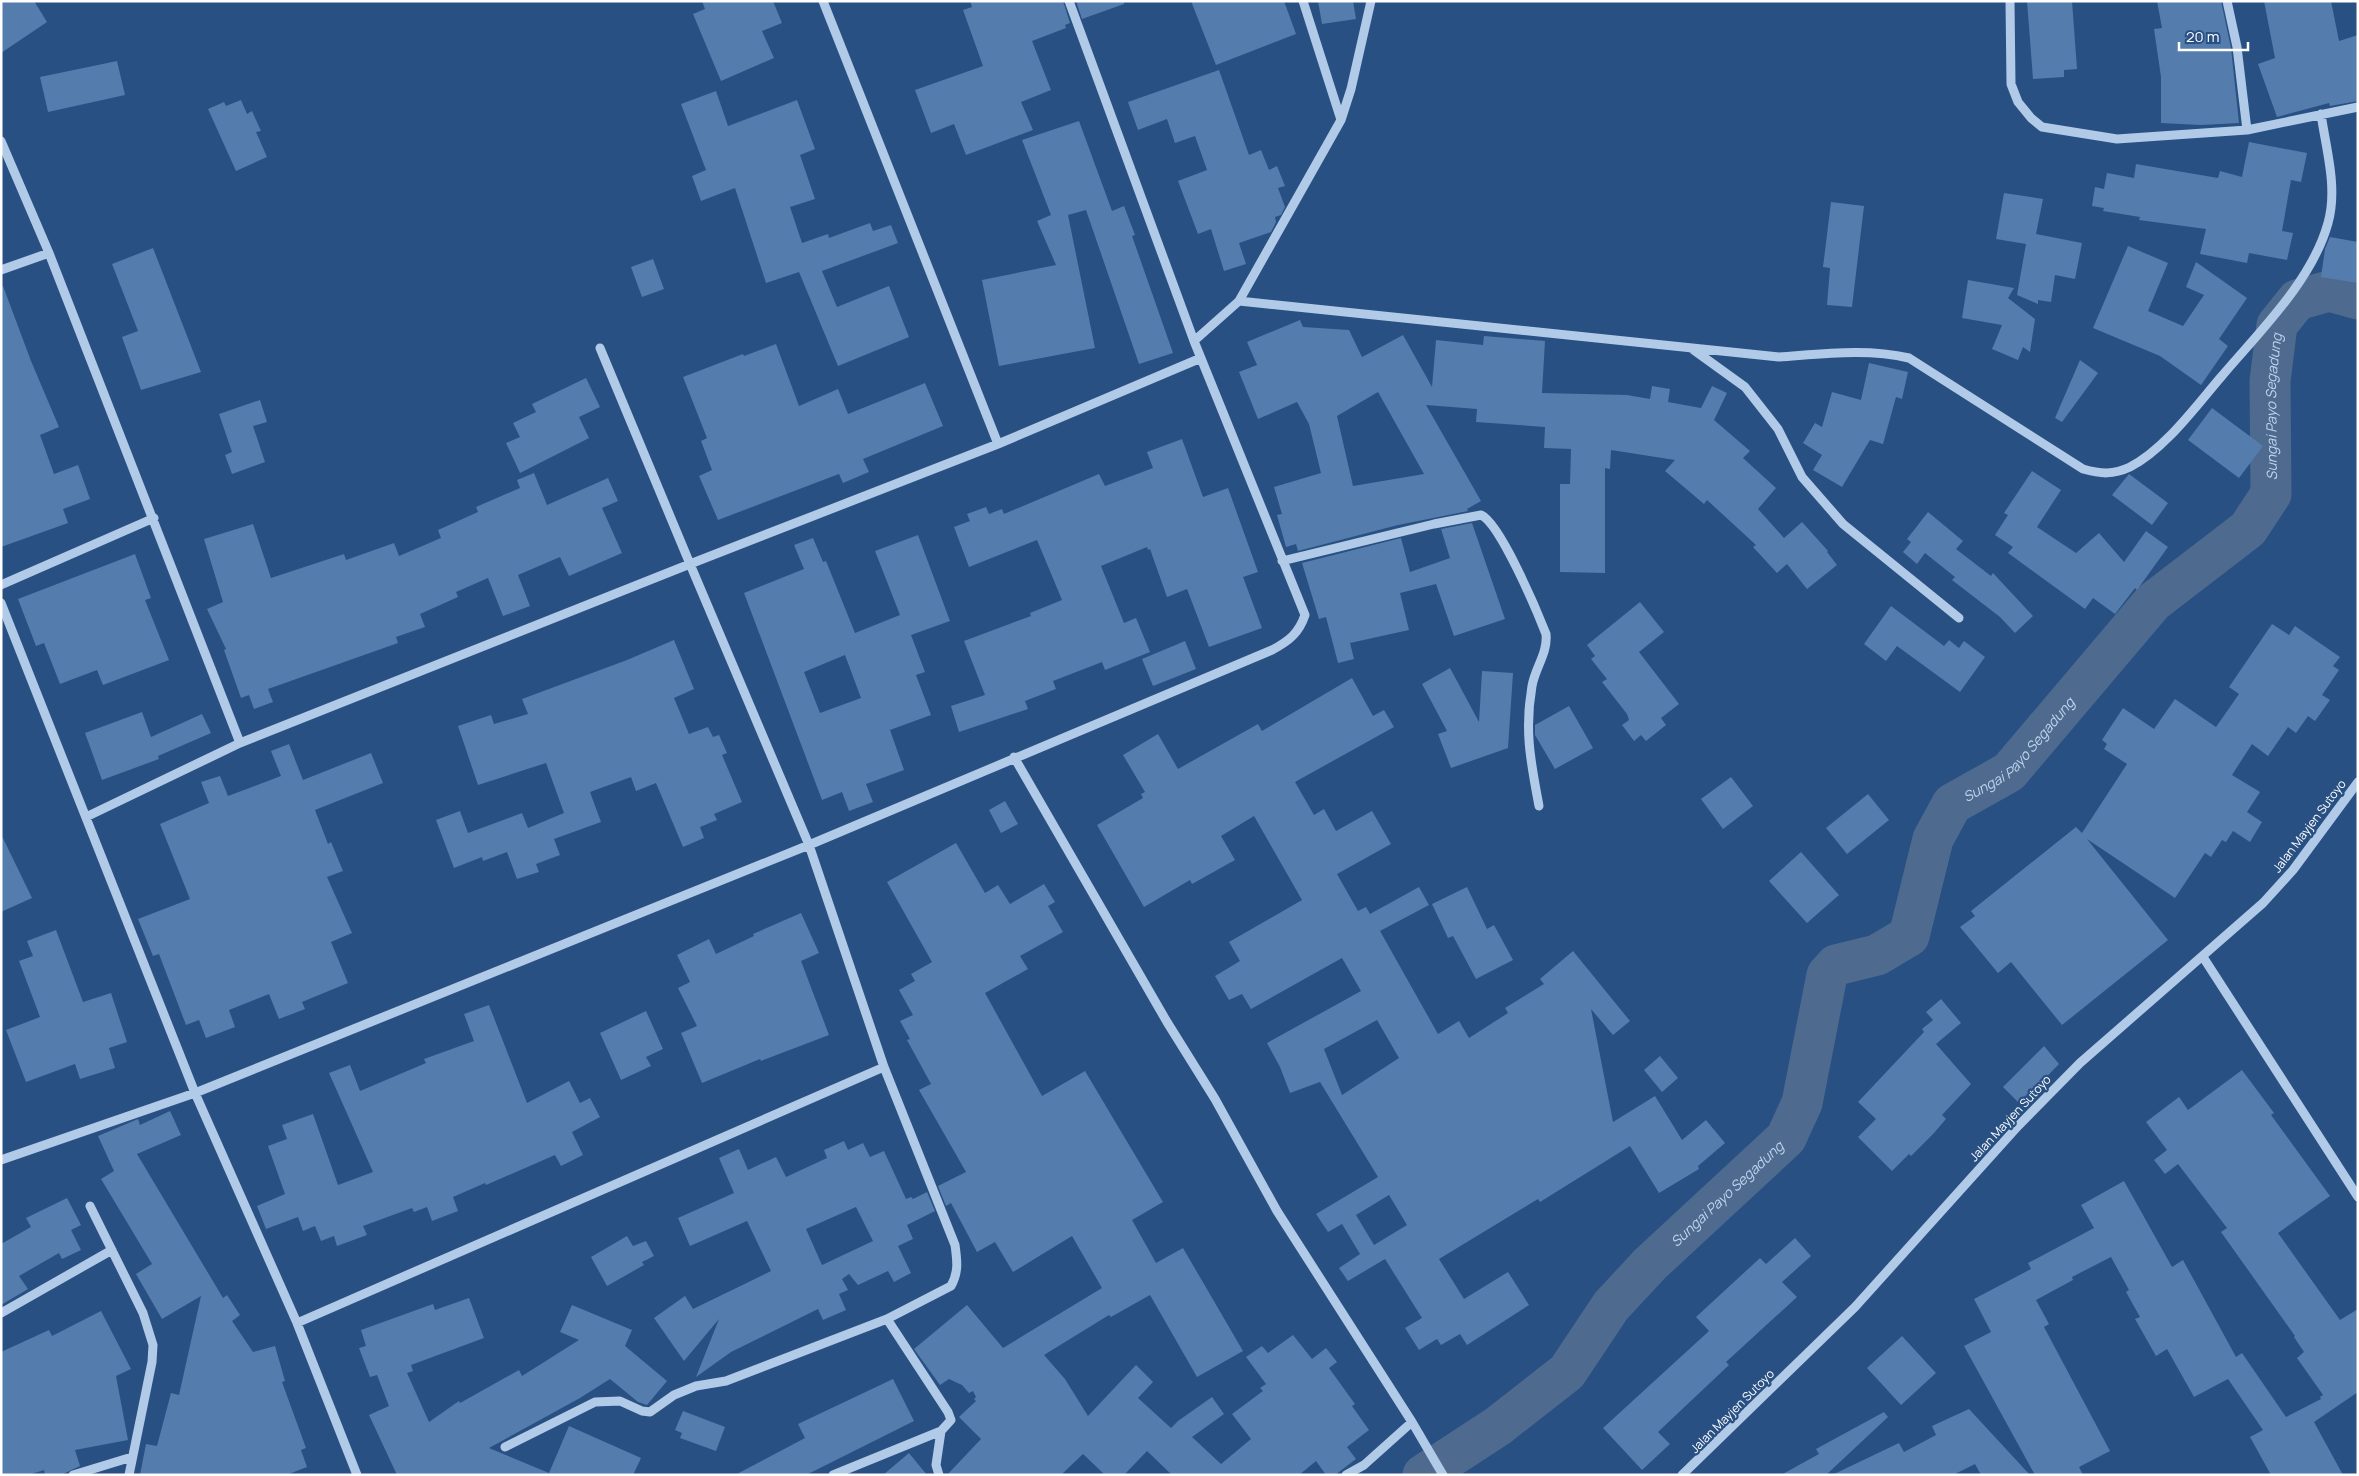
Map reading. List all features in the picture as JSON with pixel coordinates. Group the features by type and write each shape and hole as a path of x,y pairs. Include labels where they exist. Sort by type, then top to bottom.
{"street":[{"path":"823,1 998,444"},
{"path":"1,1160 195,1093 809,845 1285,643 1295,635 1305,615 1194,341 1069,1"},
{"path":"1303,1 1341,120"},
{"path":"1194,341 1240,301 1341,120 1351,89 1371,1"},
{"path":"2010,1 2011,84 2018,102 2031,118 2042,127 2117,139 2247,130 2358,107"},
{"path":"2227,1 2237,47 2247,130"},
{"path":"1240,301 1779,357 1886,352 1909,358 2083,469 2101,475 2116,473 2132,466 2171,435 2287,298 2313,258 2328,223 2333,194 2321,114"},
{"path":"1,141 49,254 154,518 240,743"},
{"path":"1,270 49,254"},
{"path":"505,1447 595,1402 620,1401 642,1411 650,1412 674,1395 696,1386 726,1381 888,1319 951,1286 955,1278 957,1265 955,1245 884,1067 809,845 600,348"},
{"path":"1690,348 1745,387 1778,429 1802,477 1843,524 1959,618"},
{"path":"86,817 240,743 998,444 1201,358"},
{"path":"1282,561 1434,524 1481,515 1487,517 1500,537 1546,634 1545,650 1532,684 1527,718 1528,746 1539,806"},
{"path":"1,585 154,518"},
{"path":"1,603 195,1093 297,1323 357,1475"},
{"path":"1014,757 1162,1014 1215,1099 1277,1211 1412,1422 1443,1475"},
{"name":"Jalan Mayjen Sutoyo","path":"1682,1475 1855,1307 2018,1126 2080,1063 2263,903 2293,870 2358,782"},
{"path":"2203,956 2358,1197"},
{"path":"297,1323 884,1067"},
{"path":"90,1206 143,1313 153,1345 152,1362 129,1475"},
{"path":"1,1313 112,1250"},
{"path":"833,1475 941,1431 951,1420 948,1412 888,1319"},
{"path":"1346,1475 1364,1465 1412,1422"},
{"path":"938,1475 936,1465 941,1431"},
{"path":"73,1475 132,1457"}],"building":[{"path":"1,1 34,1 47,22 1,53"},
{"path":"702,1 773,1 782,23 762,31 774,58 721,81 693,14 705,9"},
{"path":"970,1 1063,1 1070,23 1065,25 1066,28 1032,41 1051,90 1021,102 1033,130 966,155 954,124 931,133 915,90 983,66 963,10 972,7"},
{"path":"1076,1 1124,1 1124,4 1082,19"},
{"path":"1191,1 1284,1 1296,34 1216,65"},
{"path":"1318,1 1353,1 1356,19 1322,24"},
{"path":"2027,1 2072,1 2077,69 2064,70 2064,77 2033,79"},
{"path":"2157,1 2221,1 2231,48 2239,123 2201,125 2161,123 2161,77 2154,29 2162,28"},
{"path":"2264,1 2331,1 2339,41 2358,35 2358,101 2330,106 2329,103 2277,117 2258,64 2275,58"},
{"path":"117,61 125,95 48,112 40,77"},
{"path":"1219,70 1249,155 1261,150 1269,170 1277,166 1285,186 1278,188 1285,207 1281,215 1275,217 1276,222 1271,232 1239,243 1246,264 1224,271 1211,229 1198,234 1178,181 1207,170 1195,136 1175,143 1167,119 1138,130 1128,102"},
{"path":"716,91 728,126 797,100 815,149 800,155 815,199 790,207 802,243 828,234 829,238 870,223 873,231 891,225 898,243 822,271 837,307 889,286 909,337 838,366 799,272 766,283 735,188 701,201 692,176 706,170 681,104"},
{"path":"241,100 247,114 252,111 261,131 256,132 267,157 236,171 208,109 224,102 226,106"},
{"path":"1079,121 1112,211 1124,206 1135,235 1132,236 1173,353 1139,364 1086,210 1068,215 1095,348 999,366 982,280 1056,265 1037,221 1051,215 1022,140"},
{"path":"2249,142 2307,153 2301,182 2291,180 2282,231 2293,233 2287,260 2249,253 2247,263 2200,254 2206,229 2139,220 2140,217 2103,211 2104,208 2092,206 2095,187 2104,189 2107,173 2134,178 2136,164 2218,178 2220,171 2242,177"},
{"path":"2004,193 2043,199 2036,234 2082,243 2075,279 2055,275 2051,302 2038,300 2038,304 2017,295 2026,244 1996,239"},
{"path":"1831,202 1864,206 1852,307 1827,305 1830,268 1823,267"},
{"path":"2330,237 2358,242 2358,283 2321,277 2325,249"},
{"path":"2128,246 2168,263 2148,311 2183,326 2204,295 2186,287 2196,262 2247,298 2219,339 2228,346 2201,385 2160,356 2093,328"},
{"path":"153,248 201,372 141,390 122,337 138,331 112,264"},
{"path":"653,259 664,289 642,297 631,267"},
{"path":"1968,280 2014,288 2008,298 2035,319 2030,352 2023,347 2018,360 1992,349 2002,325 1962,318"},
{"path":"1,286 3,286 31,361 59,427 40,435 54,474 78,465 90,499 63,509 68,523 1,547"},
{"path":"1300,320 1303,327 1349,330 1362,357 1403,335 1432,387 1436,340 1483,345 1484,336 1545,341 1542,393 1627,395 1650,399 1652,386 1670,389 1668,402 1701,408 1712,386 1727,393 1714,420 1750,451 1743,458 1776,488 1758,509 1784,538 1802,522 1828,551 1837,565 1807,589 1787,564 1777,573 1753,547 1756,545 1707,500 1704,504 1665,471 1675,460 1611,450 1610,469 1605,468 1605,573 1560,572 1560,484 1570,484 1571,449 1544,448 1545,427 1476,422 1477,409 1426,405 1481,501 1467,509 1468,511 1398,525 1298,551 1296,544 1286,547 1277,515 1282,514 1274,487 1321,473 1309,424 1297,402 1258,419 1239,372 1257,365 1247,342","holes":["1378,392 1424,474 1353,486 1337,416"]},
{"path":"776,344 799,406 838,389 848,414 925,383 943,426 863,459 869,472 843,483 839,474 718,520 699,476 712,470 701,441 707,438 683,377 743,354 744,356"},
{"path":"2080,360 2098,373 2062,422 2055,418"},
{"path":"1869,363 1908,372 1902,399 1896,397 1883,444 1870,440 1842,487 1813,470 1822,455 1803,443 1815,423 1822,427 1832,392 1861,400"},
{"path":"586,378 600,407 579,417 589,438 520,473 506,443 520,437 513,423 536,412 532,404"},
{"path":"260,400 267,422 253,426 265,462 232,474 225,455 232,452 219,414"},
{"path":"2212,408 2263,446 2239,478 2188,440"},
{"path":"1182,439 1203,497 1228,488 1258,572 1243,577 1262,628 1209,647 1187,589 1167,597 1150,549 1148,550 1147,547 1101,566 1124,623 1136,618 1150,652 1105,670 1102,662 1053,681 1056,689 1025,701 1028,709 959,732 951,706 985,695 964,641 1031,616 1030,613 1062,600 1037,540 969,567 954,527 970,521 967,514 986,507 989,514 1002,509 1004,514 1099,474 1105,486 1153,468 1147,452"},
{"path":"2032,471 2061,490 2037,527 2076,553 2099,533 2124,562 2146,531 2168,547 2137,590 2135,588 2115,614 2093,598 2085,609 2008,553 2013,547 1995,535 2008,515 2004,513"},
{"path":"534,473 547,505 608,478 618,501 602,508 622,553 569,576 560,557 518,575 530,606 503,616 488,578 456,592 458,597 420,614 425,627 396,637 398,643 268,689 273,702 254,709 249,695 241,698 224,650 226,649 207,609 223,602 204,539 253,524 271,578 344,554 346,560 394,543 399,556 441,538 438,530 478,512 476,507 520,488 517,480"},
{"path":"2129,474 2168,503 2152,525 2112,495"},
{"path":"1928,512 1963,541 1956,549 1991,576 1993,573 2033,616 2015,633 2000,617 1952,580 1955,577 1925,553 1917,564 1903,552 1911,542 1907,539"},
{"path":"1472,523 1505,619 1454,636 1436,584 1400,593 1409,630 1350,643 1354,659 1338,663 1326,617 1319,619 1302,563 1401,538 1410,572 1450,558 1441,529"},
{"path":"918,535 950,621 911,635 925,672 916,675 931,715 890,730 904,770 866,784 873,802 849,811 842,792 822,800 744,593 804,569 794,545 813,538 823,562 826,561 855,633 900,615 875,551","holes":["845,655 861,698 820,713 804,672"]},
{"path":"135,554 151,598 145,600 169,660 103,685 97,670 60,684 44,643 36,646 18,599"},
{"path":"1640,602 1664,632 1639,652 1679,704 1661,718 1666,725 1646,741 1641,735 1634,741 1622,725 1629,720 1627,714 1602,682 1607,679 1591,659 1595,656 1587,645"},
{"path":"1891,606 1944,646 1949,640 1959,648 1964,641 1985,657 1960,692 1897,646 1886,661 1864,644"},
{"path":"2272,624 2289,635 2295,626 2340,657 2333,666 2339,670 2322,695 2330,700 2315,721 2308,716 2296,733 2288,727 2268,756 2252,744 2232,775 2260,792 2247,812 2262,822 2250,842 2233,831 2226,842 2222,840 2211,857 2205,853 2175,898 2087,839 2168,940 2062,1025 2011,962 1998,973 1960,927 1975,916 1971,911 2076,827 2082,833 2127,764 2104,749 2107,744 2102,740 2123,708 2154,729 2175,699 2216,727 2239,694 2229,687"},
{"path":"674,640 694,689 674,698 689,734 708,727 713,737 719,735 727,753 722,755 742,802 714,814 717,820 700,827 704,838 683,847 656,783 636,791 631,777 590,792 601,822 554,839 560,855 536,864 539,872 517,879 507,852 483,861 482,857 454,868 436,820 460,811 468,833 522,813 528,828 564,813 546,763 478,785 458,726 491,715 494,724 528,714 522,699 627,660"},
{"path":"1185,641 1196,669 1153,686 1142,659"},
{"path":"1450,668 1479,722 1482,671 1513,673 1508,748 1451,768 1438,734 1447,731 1422,684"},
{"path":"1352,678 1373,716 1384,710 1394,727 1295,782 1314,815 1324,809 1336,831 1372,811 1391,844 1337,874 1358,911 1366,907 1370,914 1419,887 1429,905 1380,931 1438,1034 1459,1021 1469,1038 1508,1013 1505,1008 1544,984 1540,979 1573,951 1630,1021 1613,1035 1591,1009 1613,1122 1655,1096 1682,1140 1706,1120 1725,1143 1698,1166 1699,1169 1659,1193 1630,1146 1540,1202 1538,1199 1439,1259 1464,1299 1508,1272 1529,1305 1467,1345 1460,1334 1441,1345 1437,1339 1419,1350 1405,1328 1422,1318 1385,1259 1348,1281 1339,1268 1360,1254 1342,1224 1328,1232 1316,1214 1378,1177 1320,1082 1290,1093 1280,1067 1267,1043 1361,991 1342,958 1251,1009 1242,994 1229,1000 1215,976 1240,961 1229,942 1302,900 1254,816 1221,836 1235,860 1192,884 1190,880 1144,907 1097,825 1143,798 1141,794 1145,792 1123,755 1158,734 1178,769 1258,724 1262,731","holes":["1377,1020 1399,1058 1342,1095 1324,1049","1389,1195 1407,1225 1374,1245 1356,1215"]},
{"path":"1569,706 1593,748 1555,769 1535,735 1535,725"},
{"path":"142,712 151,737 202,714 211,733 158,756 159,759 102,780 85,733"},
{"path":"289,744 303,780 371,753 383,783 315,810 328,844 331,842 343,871 327,877 352,933 331,942 348,983 302,1002 305,1009 279,1019 269,994 229,1010 235,1027 206,1038 199,1020 186,1025 159,954 153,956 138,919 190,899 160,824 209,803 201,782 220,776 228,796 281,776 271,751"},
{"path":"1731,777 1753,806 1723,829 1701,799"},
{"path":"1868,794 1889,820 1847,854 1826,828"},
{"path":"1005,801 1018,824 1001,833 989,810"},
{"path":"1,834 32,898 1,912"},
{"path":"956,843 985,893 998,885 1010,904 1044,884 1055,902 1048,906 1063,932 1020,956 1028,969 985,993 1042,1096 1085,1071 1163,1202 1132,1220 1156,1263 1183,1248 1243,1351 1197,1377 1150,1295 1111,1317 1109,1315 1044,1355 1065,1379 1088,1416 1136,1365 1153,1382 1138,1398 1171,1428 1212,1397 1224,1414 1192,1437 1221,1464 1251,1439 1232,1414 1263,1391 1260,1388 1266,1384 1246,1357 1262,1346 1268,1353 1293,1335 1312,1359 1326,1348 1337,1362 1329,1368 1355,1404 1352,1406 1369,1430 1347,1447 1356,1459 1335,1475 1326,1475 1316,1461 1299,1475 1172,1475 1147,1451 1124,1475 1105,1475 1083,1454 1061,1475 947,1475 981,1439 959,1417 976,1401 974,1399 976,1397 973,1391 969,1393 962,1385 949,1379 940,1385 914,1349 967,1305 1003,1348 1102,1288 1072,1236 1013,1272 995,1242 977,1252 951,1203 946,1206 938,1186 966,1172 919,1090 931,1084 907,1040 910,1039 900,1021 913,1015 899,990 915,981 911,974 932,962 887,882"},
{"path":"1801,852 1839,895 1807,923 1769,881"},
{"path":"1467,887 1487,929 1494,925 1513,960 1476,979 1453,936 1448,938 1432,904"},
{"path":"801,913 819,953 801,961 829,1035 761,1061 760,1059 702,1083 681,1033 697,1026 678,988 690,982 677,955 709,939 716,954 754,936 753,934"},
{"path":"56,930 83,1002 111,993 127,1042 109,1048 115,1068 80,1079 75,1064 26,1082 6,1030 40,1017 19,961 33,956 27,941"},
{"path":"1941,999 1961,1023 1936,1044 1971,1084 1942,1115 1946,1119 1934,1133 1911,1156 1909,1154 1892,1171 1858,1137 1876,1119 1858,1102 1924,1032 1922,1029 1933,1020 1926,1012"},
{"path":"489,1005 527,1103 569,1081 580,1103 590,1098 600,1117 572,1132 583,1155 561,1166 555,1155 486,1185 485,1183 453,1197 458,1211 432,1221 427,1207 414,1212 412,1208 363,1226 367,1235 337,1246 334,1236 321,1241 315,1226 303,1231 298,1217 266,1229 257,1206 285,1194 268,1146 287,1139 282,1125 313,1114 338,1185 373,1172 329,1073 350,1065 360,1091 426,1063 424,1059 474,1041 464,1014"},
{"path":"646,1011 663,1049 646,1057 651,1066 621,1080 600,1033"},
{"path":"2044,1046 2059,1064 2020,1104 2003,1087"},
{"path":"1660,1056 1678,1078 1662,1092 1644,1070"},
{"path":"2242,1070 2274,1113 2271,1115 2330,1196 2278,1233 2340,1320 2358,1309 2358,1392 2314,1422 2343,1475 2271,1475 2250,1437 2263,1430 2228,1379 2194,1397 2167,1349 2156,1356 2135,1319 2140,1317 2126,1292 2129,1290 2111,1257 2072,1277 2073,1280 2036,1300 2049,1324 2044,1327 2110,1451 2079,1467 2083,1475 2035,1475 1964,1346 1991,1332 1974,1299 2031,1269 2028,1263 2094,1228 2081,1205 2124,1181 2172,1267 2183,1260 2236,1357 2242,1353 2286,1417 2321,1399 2320,1397 2323,1395 2297,1358 2304,1352 2295,1336 2221,1232 2227,1228 2178,1164 2165,1174 2154,1160 2167,1150 2146,1122 2179,1097 2188,1110"},
{"path":"170,1111 181,1135 137,1154 223,1298 227,1295 240,1315 232,1321 253,1352 275,1346 285,1381 282,1382 306,1448 301,1450 307,1467 286,1475 140,1475 146,1444 157,1446 171,1393 179,1395 201,1296 162,1319 136,1274 152,1264 101,1179 114,1171 98,1136 138,1119 140,1125"},
{"path":"844,1141 848,1150 863,1143 870,1157 884,1151 906,1199 911,1197 913,1199 927,1192 935,1211 907,1225 913,1239 898,1246 911,1273 894,1282 888,1271 858,1285 849,1274 842,1279 848,1290 839,1294 846,1310 823,1320 818,1309 731,1352 696,1377 719,1319 684,1361 654,1318 685,1296 693,1309 771,1271 747,1221 690,1246 678,1218 734,1193 719,1158 739,1149 748,1170 776,1157 786,1177 827,1158 824,1150","holes":["856,1207 873,1241 822,1265 806,1229"]},
{"path":"67,1198 81,1225 71,1230 81,1250 62,1259 59,1253 19,1276 28,1289 1,1305 1,1244 31,1227 26,1218"},
{"path":"627,1236 633,1246 646,1241 654,1256 642,1262 644,1265 607,1286 591,1257"},
{"path":"1795,1238 1811,1256 1782,1282 1797,1297 1726,1362 1729,1365 1658,1432 1670,1444 1642,1470 1603,1428 1709,1331 1696,1317 1760,1258 1766,1264"},
{"path":"469,1298 484,1338 411,1365 413,1371 407,1373 429,1422 459,1401 460,1403 519,1370 522,1376 579,1340 560,1332 572,1305 632,1330 625,1346 667,1381 647,1405 638,1402 610,1379 580,1398 489,1448 549,1473 569,1426 641,1458 633,1475 397,1475 369,1415 389,1406 377,1375 370,1377 359,1348 366,1346 361,1330 433,1304 435,1310"},
{"path":"101,1311 131,1369 116,1376 128,1440 75,1450 80,1466 61,1475 45,1475 44,1470 28,1475 1,1475 1,1352 49,1330 52,1336"},
{"path":"1902,1336 1936,1373 1901,1405 1867,1368"},
{"path":"893,1379 914,1421 806,1475 735,1475 805,1438 798,1424"},
{"path":"1969,1409 2030,1475 1981,1475 1975,1464 1953,1475 1832,1475 1899,1443 1904,1452 1936,1435 1932,1426"},
{"path":"683,1411 725,1427 716,1451 680,1438 682,1433 675,1430"},
{"path":"1884,1412 1888,1417 1826,1475 1781,1475 1819,1454 1816,1449"},
{"path":"909,1453 927,1475 883,1475"}],"waterway":[{"name":"Sungai Payo Segadung","path":"1423,1475 1498,1426 1567,1372 1611,1306 1650,1264 1786,1138 1802,1103 1827,975 1836,965 1877,955 1909,936 1933,839 1952,804 2009,772 2153,602 2248,529 2271,494 2270,381 2277,325 2297,300 2329,291 2358,299"}]}
